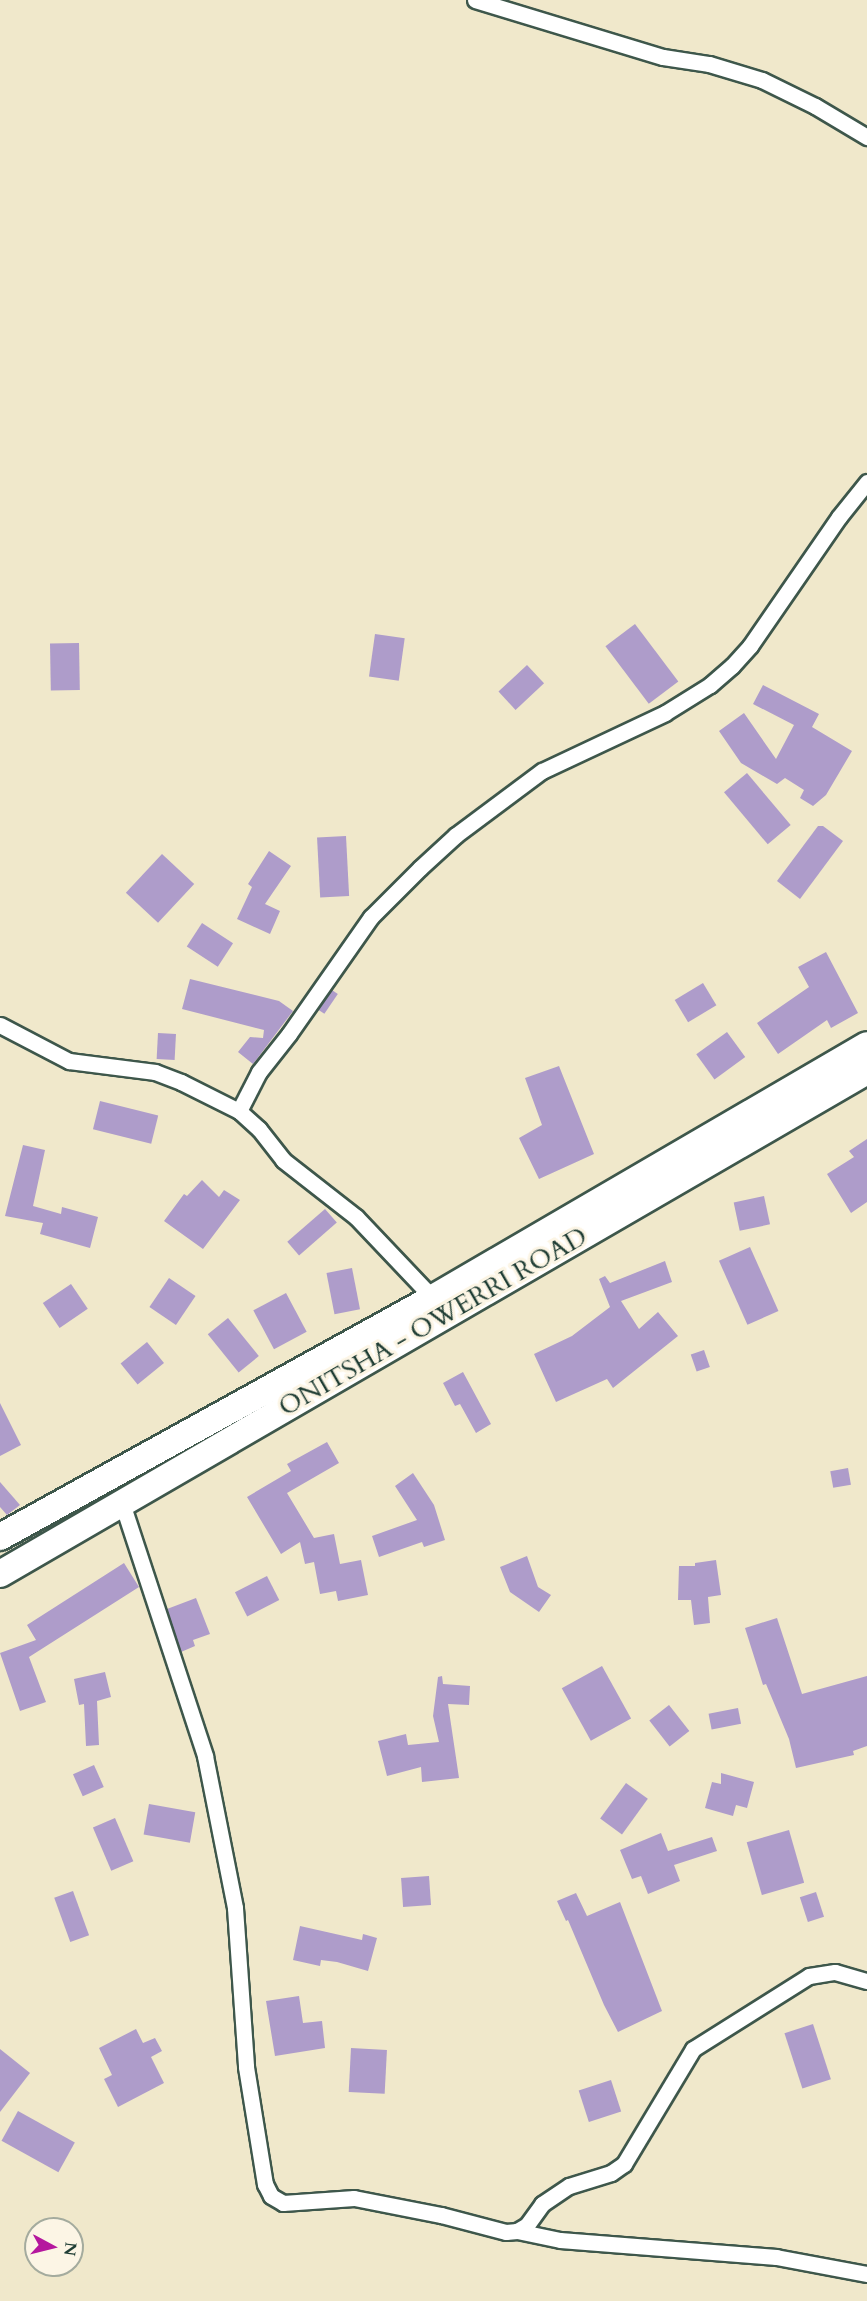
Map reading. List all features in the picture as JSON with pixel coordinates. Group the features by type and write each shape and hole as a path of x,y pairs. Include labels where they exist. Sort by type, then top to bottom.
{"highway":[{"name":"ONITSHA - OWERRI ROAD","path":"0,1537 207,1420 433,1298 867,1045"},
{"name":"ONITSHA - OWERRI ROAD","path":"0,1574 867,1071"}],"street":[{"path":"475,0 663,57 709,64 762,80 815,106 867,137"},
{"path":"239,1111 259,1072 289,1035 371,917 456,835 542,771 665,713 710,684 732,666 750,645 867,482"},
{"path":"0,1025 69,1061 155,1072 181,1082 239,1111 259,1129 283,1160 356,1216 433,1298"},
{"path":"122,1503 205,1756 236,1908 246,2067 265,2184 270,2196 283,2203 354,2198 441,2215 506,2232 517,2231 560,2240 776,2257 867,2274"},
{"path":"517,2231 527,2225 542,2204 569,2186 611,2173 624,2164 693,2049 809,1976 835,1972 867,1981"}],"building":[{"path":"635,624 678,682 649,704 605,646"},
{"path":"375,634 405,638 399,681 369,677"},
{"path":"79,643 80,690 51,690 50,644"},
{"path":"527,665 544,683 516,710 498,692"},
{"path":"763,685 819,714 812,727 852,751 826,795 813,806 800,798 804,790 785,778 777,784 741,763 719,731 744,713 776,759 794,725 753,704"},
{"path":"747,773 791,825 768,844 724,792"},
{"path":"818,826 823,826 843,841 800,899 777,881"},
{"path":"346,836 349,896 320,897 317,838"},
{"path":"269,851 291,866 265,904 280,911 270,934 237,919 252,887 248,884"},
{"path":"162,854 194,884 158,923 126,893"},
{"path":"202,923 233,943 218,967 187,946"},
{"path":"826,952 858,1013 831,1028 827,1020 778,1054 757,1023 809,987 798,967"},
{"path":"190,979 279,1001 293,1011 253,1064 238,1052 250,1037 263,1038 264,1030 182,1009"},
{"path":"703,983 716,1005 688,1022 675,1000"},
{"path":"332,990 338,994 324,1014 319,1010"},
{"path":"727,1032 745,1057 714,1079 696,1054"},
{"path":"158,1033 176,1034 175,1060 157,1059"},
{"path":"559,1066 594,1154 539,1179 519,1138 542,1125 525,1078"},
{"path":"100,1101 158,1116 151,1144 93,1129"},
{"path":"867,1139 867,1202 851,1213 827,1174 854,1157 849,1151"},
{"path":"23,1145 45,1150 33,1206 61,1214 62,1207 98,1217 90,1248 40,1234 43,1223 5,1216"},
{"path":"202,1180 219,1197 224,1190 240,1200 203,1249 164,1221 184,1194 187,1196"},
{"path":"764,1196 770,1224 740,1231 734,1202"},
{"path":"325,1209 337,1223 299,1255 287,1242"},
{"path":"750,1247 778,1311 747,1325 719,1261"},
{"path":"665,1261 672,1282 621,1301 639,1329 658,1312 678,1336 613,1388 607,1379 556,1402 534,1354 572,1336 610,1307 599,1279 605,1276 610,1283"},
{"path":"352,1268 360,1309 334,1314 326,1273"},
{"path":"169,1278 196,1296 176,1325 149,1307"},
{"path":"71,1284 88,1309 60,1328 43,1303"},
{"path":"286,1293 307,1332 274,1349 253,1310"},
{"path":"228,1318 259,1356 239,1372 208,1334"},
{"path":"147,1342 164,1363 138,1384 121,1363"},
{"path":"704,1350 710,1367 697,1372 691,1355"},
{"path":"463,1372 491,1424 476,1433 460,1404 455,1406 443,1383"},
{"path":"0,1403 21,1445 0,1456"},
{"path":"327,1442 339,1463 287,1493 314,1538 334,1534 340,1564 361,1560 368,1595 338,1601 336,1591 320,1594 314,1562 305,1564 300,1542 281,1554 247,1497 291,1471 287,1464"},
{"path":"848,1468 851,1485 833,1488 830,1471"},
{"path":"413,1473 434,1505 445,1540 424,1547 422,1542 379,1557 372,1536 417,1520 395,1486"},
{"path":"0,1482 20,1505 7,1515 0,1507"},
{"path":"527,1556 538,1587 551,1595 539,1612 510,1592 500,1567"},
{"path":"716,1560 721,1595 708,1597 710,1623 694,1625 691,1600 678,1600 679,1566 695,1566 695,1563"},
{"path":"124,1563 139,1587 29,1657 46,1702 20,1711 0,1653 36,1640 27,1625"},
{"path":"267,1576 279,1600 247,1616 235,1592"},
{"path":"196,1598 210,1634 193,1640 195,1646 181,1652 167,1609"},
{"path":"777,1618 802,1694 867,1676 867,1746 853,1751 854,1755 796,1768 789,1739 766,1684 763,1685 745,1628"},
{"path":"602,1666 631,1718 591,1741 562,1688"},
{"path":"105,1672 111,1697 97,1701 99,1745 86,1746 84,1704 79,1705 74,1679"},
{"path":"442,1676 443,1684 470,1686 469,1705 448,1704 459,1778 422,1782 421,1767 387,1776 378,1741 406,1734 408,1745 439,1742 433,1716 438,1677"},
{"path":"669,1705 689,1731 670,1746 649,1720"},
{"path":"738,1708 741,1724 712,1729 709,1714"},
{"path":"94,1765 104,1787 83,1796 73,1774"},
{"path":"721,1773 754,1782 747,1808 736,1805 733,1816 705,1808 712,1782 721,1784"},
{"path":"626,1783 648,1799 622,1834 600,1819"},
{"path":"149,1804 195,1812 190,1843 144,1835"},
{"path":"115,1818 133,1861 111,1871 93,1827"},
{"path":"789,1830 804,1883 762,1895 747,1842"},
{"path":"661,1833 668,1851 712,1837 717,1851 674,1865 680,1881 648,1894 641,1876 632,1879 620,1850"},
{"path":"429,1876 431,1905 403,1907 401,1878"},
{"path":"73,1891 89,1935 70,1942 54,1898"},
{"path":"816,1892 824,1917 808,1922 800,1897"},
{"path":"576,1893 587,1916 620,1902 662,2011 618,2032 568,1920 566,1921 557,1901"},
{"path":"300,1926 362,1940 363,1934 377,1938 368,1971 337,1962 321,1960 320,1966 293,1960"},
{"path":"299,1996 303,2023 322,2021 325,2048 275,2056 266,2001"},
{"path":"813,2024 831,2079 802,2088 784,2033"},
{"path":"136,2029 143,2043 155,2038 162,2051 151,2057 164,2083 118,2107 104,2079 112,2075 99,2048"},
{"path":"351,2048 387,2050 385,2094 349,2092"},
{"path":"0,2049 30,2073 0,2112"},
{"path":"611,2080 621,2111 589,2122 579,2091"},
{"path":"18,2111 75,2143 58,2172 2,2141"}]}
